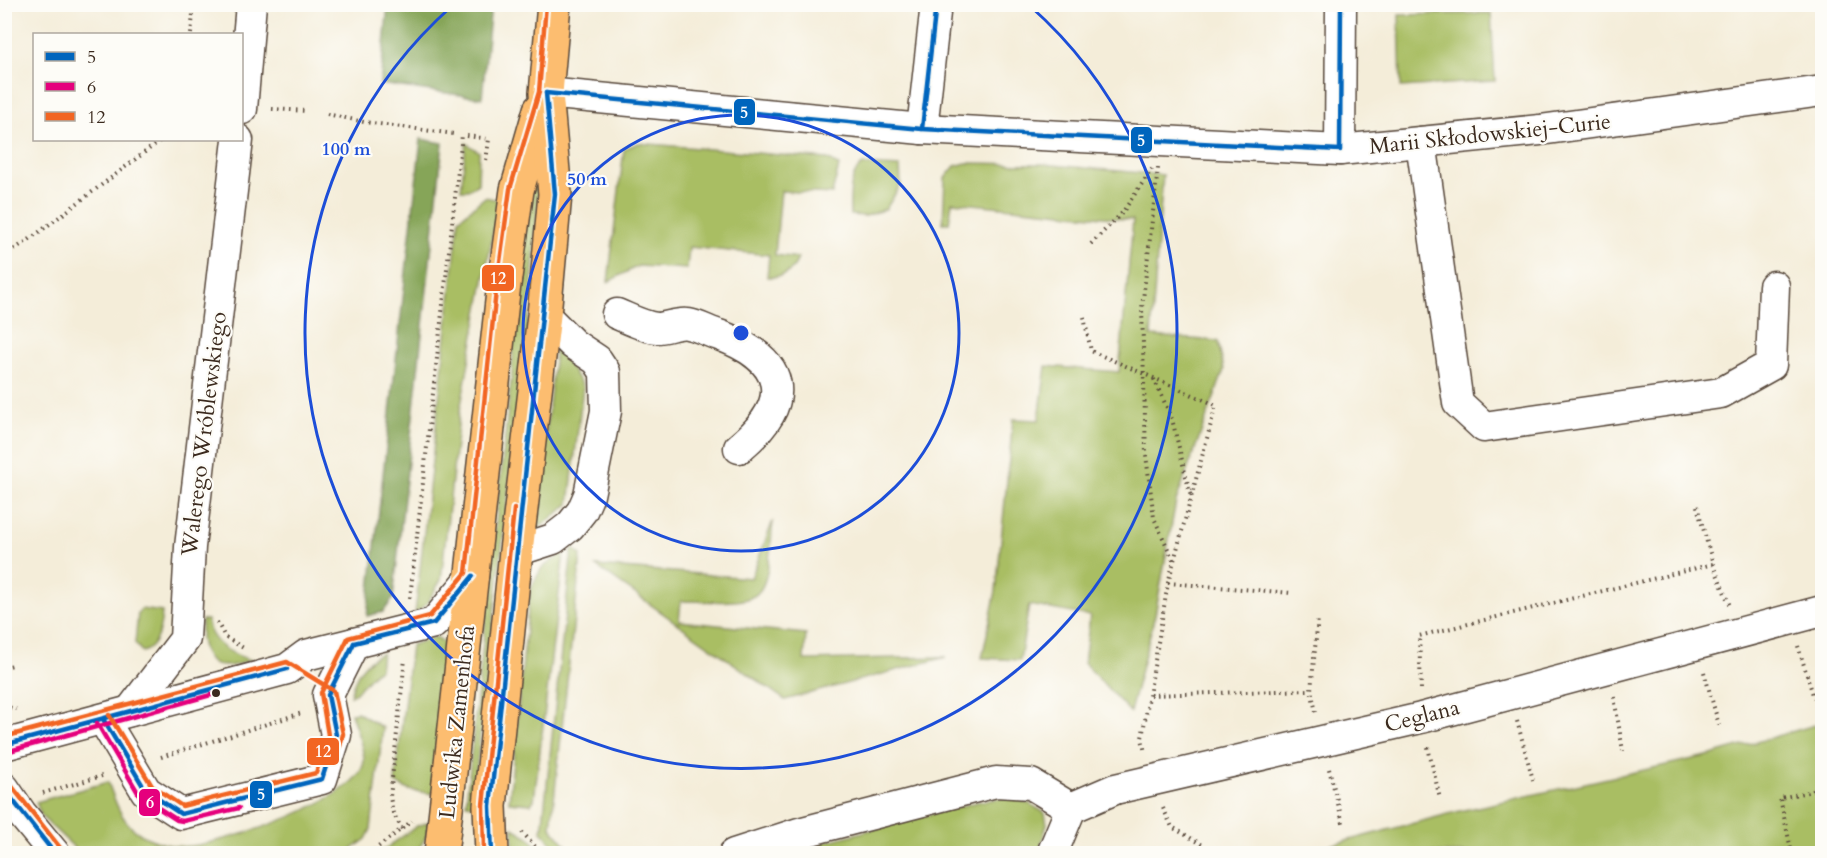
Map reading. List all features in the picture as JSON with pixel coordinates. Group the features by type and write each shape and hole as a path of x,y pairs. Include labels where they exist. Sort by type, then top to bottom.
{"main road":[{"name":"Ludwika Zamenhofa","path":"492,854 490,806 516,551 544,315 555,194 546,93 554,4"},
{"name":"Ludwika Zamenhofa","path":"441,854 516,190 546,93"}],"street":[{"path":"243,96 251,4"},
{"path":"922,129 936,4"},
{"path":"1340,150 1341,4"},
{"name":"Marii Skłodowskiej-Curie","path":"546,93 922,129 1340,150 1540,130 1822,91"},
{"name":"Walerego Wróblewskiego","path":"116,715 185,639 190,547 238,141"},
{"path":"1421,142 1458,403 1484,427 1721,393 1771,365 1774,286"},
{"path":"617,314 655,328 687,323 741,344 767,362 776,382 773,408 758,432 739,448"},
{"path":"516,551 552,539 570,526 582,511 589,495 606,411 605,372 597,360 567,339 544,315"},
{"path":"4,745 287,669 306,655 434,623 473,576"},
{"name":"Ceglana","path":"1071,808 1115,789 1150,783 1322,739 1422,718 1822,611"},
{"path":"318,703 354,643"},
{"path":"116,715 146,791 181,814 322,779 336,735 318,703 287,669"},
{"path":"734,854 799,832 996,783 1031,784 1071,808 1052,854"},
{"path":"4,788 21,813 55,854"}],"path":[{"path":"191,33 194,4"},
{"path":"327,114 364,122 454,134"},
{"path":"409,606 465,135 489,139 486,161"},
{"path":"4,256 160,141"},
{"path":"1091,244 1122,213 1159,158 1142,308 1143,374 1146,454 1154,518 1174,562"},
{"path":"1084,317 1091,351 1216,405 1168,583 1142,738 1150,783 1172,827 1218,854"},
{"path":"1154,378 1172,419 1186,467 1192,500"},
{"path":"1697,506 1713,564 1741,631"},
{"path":"1440,799 1422,718 1419,636 1713,564"},
{"path":"1168,583 1292,593"},
{"path":"1790,619 1814,698"},
{"path":"1696,645 1719,725"},
{"path":"402,829 393,813 390,797 405,658"},
{"path":"4,667 13,665"},
{"path":"1609,667 1623,751"},
{"path":"1150,695 1311,690"},
{"path":"1509,694 1533,780"},
{"path":"156,759 318,703"},
{"path":"34,796 106,775"},
{"path":"1792,854 1780,798 1822,789"},
{"path":"4,843 9,854"}],"green space":[{"path":"388,5 491,5 482,98 380,84"},
{"path":"1491,13 1495,81 1401,87 1399,15"},
{"path":"421,139 443,143 393,599 383,612 367,616"},
{"path":"466,143 479,152 478,184 468,190 461,190"},
{"path":"638,143 828,159 839,166 832,194 781,191 775,255 798,258 786,274 767,277 769,255 689,247 687,269 638,266 608,282 624,149"},
{"path":"542,144 531,296 472,805 466,804 512,372 520,204"},
{"path":"966,163 1042,164 1163,175 1151,336 1218,341 1224,370 1176,501 1155,615 1130,712 1084,663 1090,616 1029,605 1020,660 982,658 996,591 1013,419 1039,420 1046,366 1119,372 1133,220 952,202 949,223 943,223 945,178 955,166"},
{"path":"863,165 900,167 901,184 886,209 866,216 850,215 852,180"},
{"path":"485,197 499,200 459,416 441,580 427,603 415,614 459,219"},
{"path":"556,344 583,387 569,504 535,531"},
{"path":"773,521 767,571 763,585 756,594 746,599 731,601 681,601 679,621 806,634 804,660 946,657 785,700 596,566 751,578"},
{"path":"572,548 581,555 551,827 573,853 559,854 542,831"},
{"path":"564,552 534,800 531,804 509,802 530,590 541,569"},
{"path":"141,609 162,612 155,642 142,652 135,643 138,613"},
{"path":"202,620 207,620 212,635 222,646 251,660 228,666 212,662 207,657 202,643"},
{"path":"436,637 450,646 433,794 409,790 395,783 411,645"},
{"path":"382,653 380,669 350,696 360,670 375,656"},
{"path":"357,712 383,728 371,829 366,839 347,853 80,853 42,817 36,802 108,782 124,818 129,825 147,838 165,844 190,846 231,837 316,805 340,791 357,776 364,757 351,713"},
{"path":"1822,723 1822,853 1300,853 1460,811 1711,755"},
{"path":"1008,797 1030,804 1045,813 1047,824 1039,853 779,854 977,802"},
{"path":"429,822 426,837 416,853 378,854 417,826"},
{"path":"513,828 529,837 542,853 513,853"}],"transit line":[{"name":"12","path":"109,715 152,786 182,806 316,773 328,735 321,693 348,638 430,616 466,573 496,291 510,189 539,92 546,4"},
{"name":"5","path":"922,129 936,4"},
{"name":"5","path":"1340,150 1341,4"},
{"name":"5","path":"546,93 922,129 1340,150"},
{"name":"5","path":"492,854 490,806 555,194 546,93"},
{"name":"12","path":"484,854 483,805 514,509"},
{"name":"5","path":"354,643 434,623 473,576"},
{"name":"5","path":"103,719 146,791 181,814 322,779 336,735 328,695 354,643"},
{"name":"12","path":"4,737 287,662 334,691 343,734 340,746"},
{"name":"5","path":"4,745 287,669"},
{"name":"6","path":"6,752 218,693"},
{"name":"6","path":"97,723 140,796 177,820 183,821 239,808"},
{"name":"12","path":"10,784 61,849"},
{"name":"5","path":"4,789 55,854"}]}
